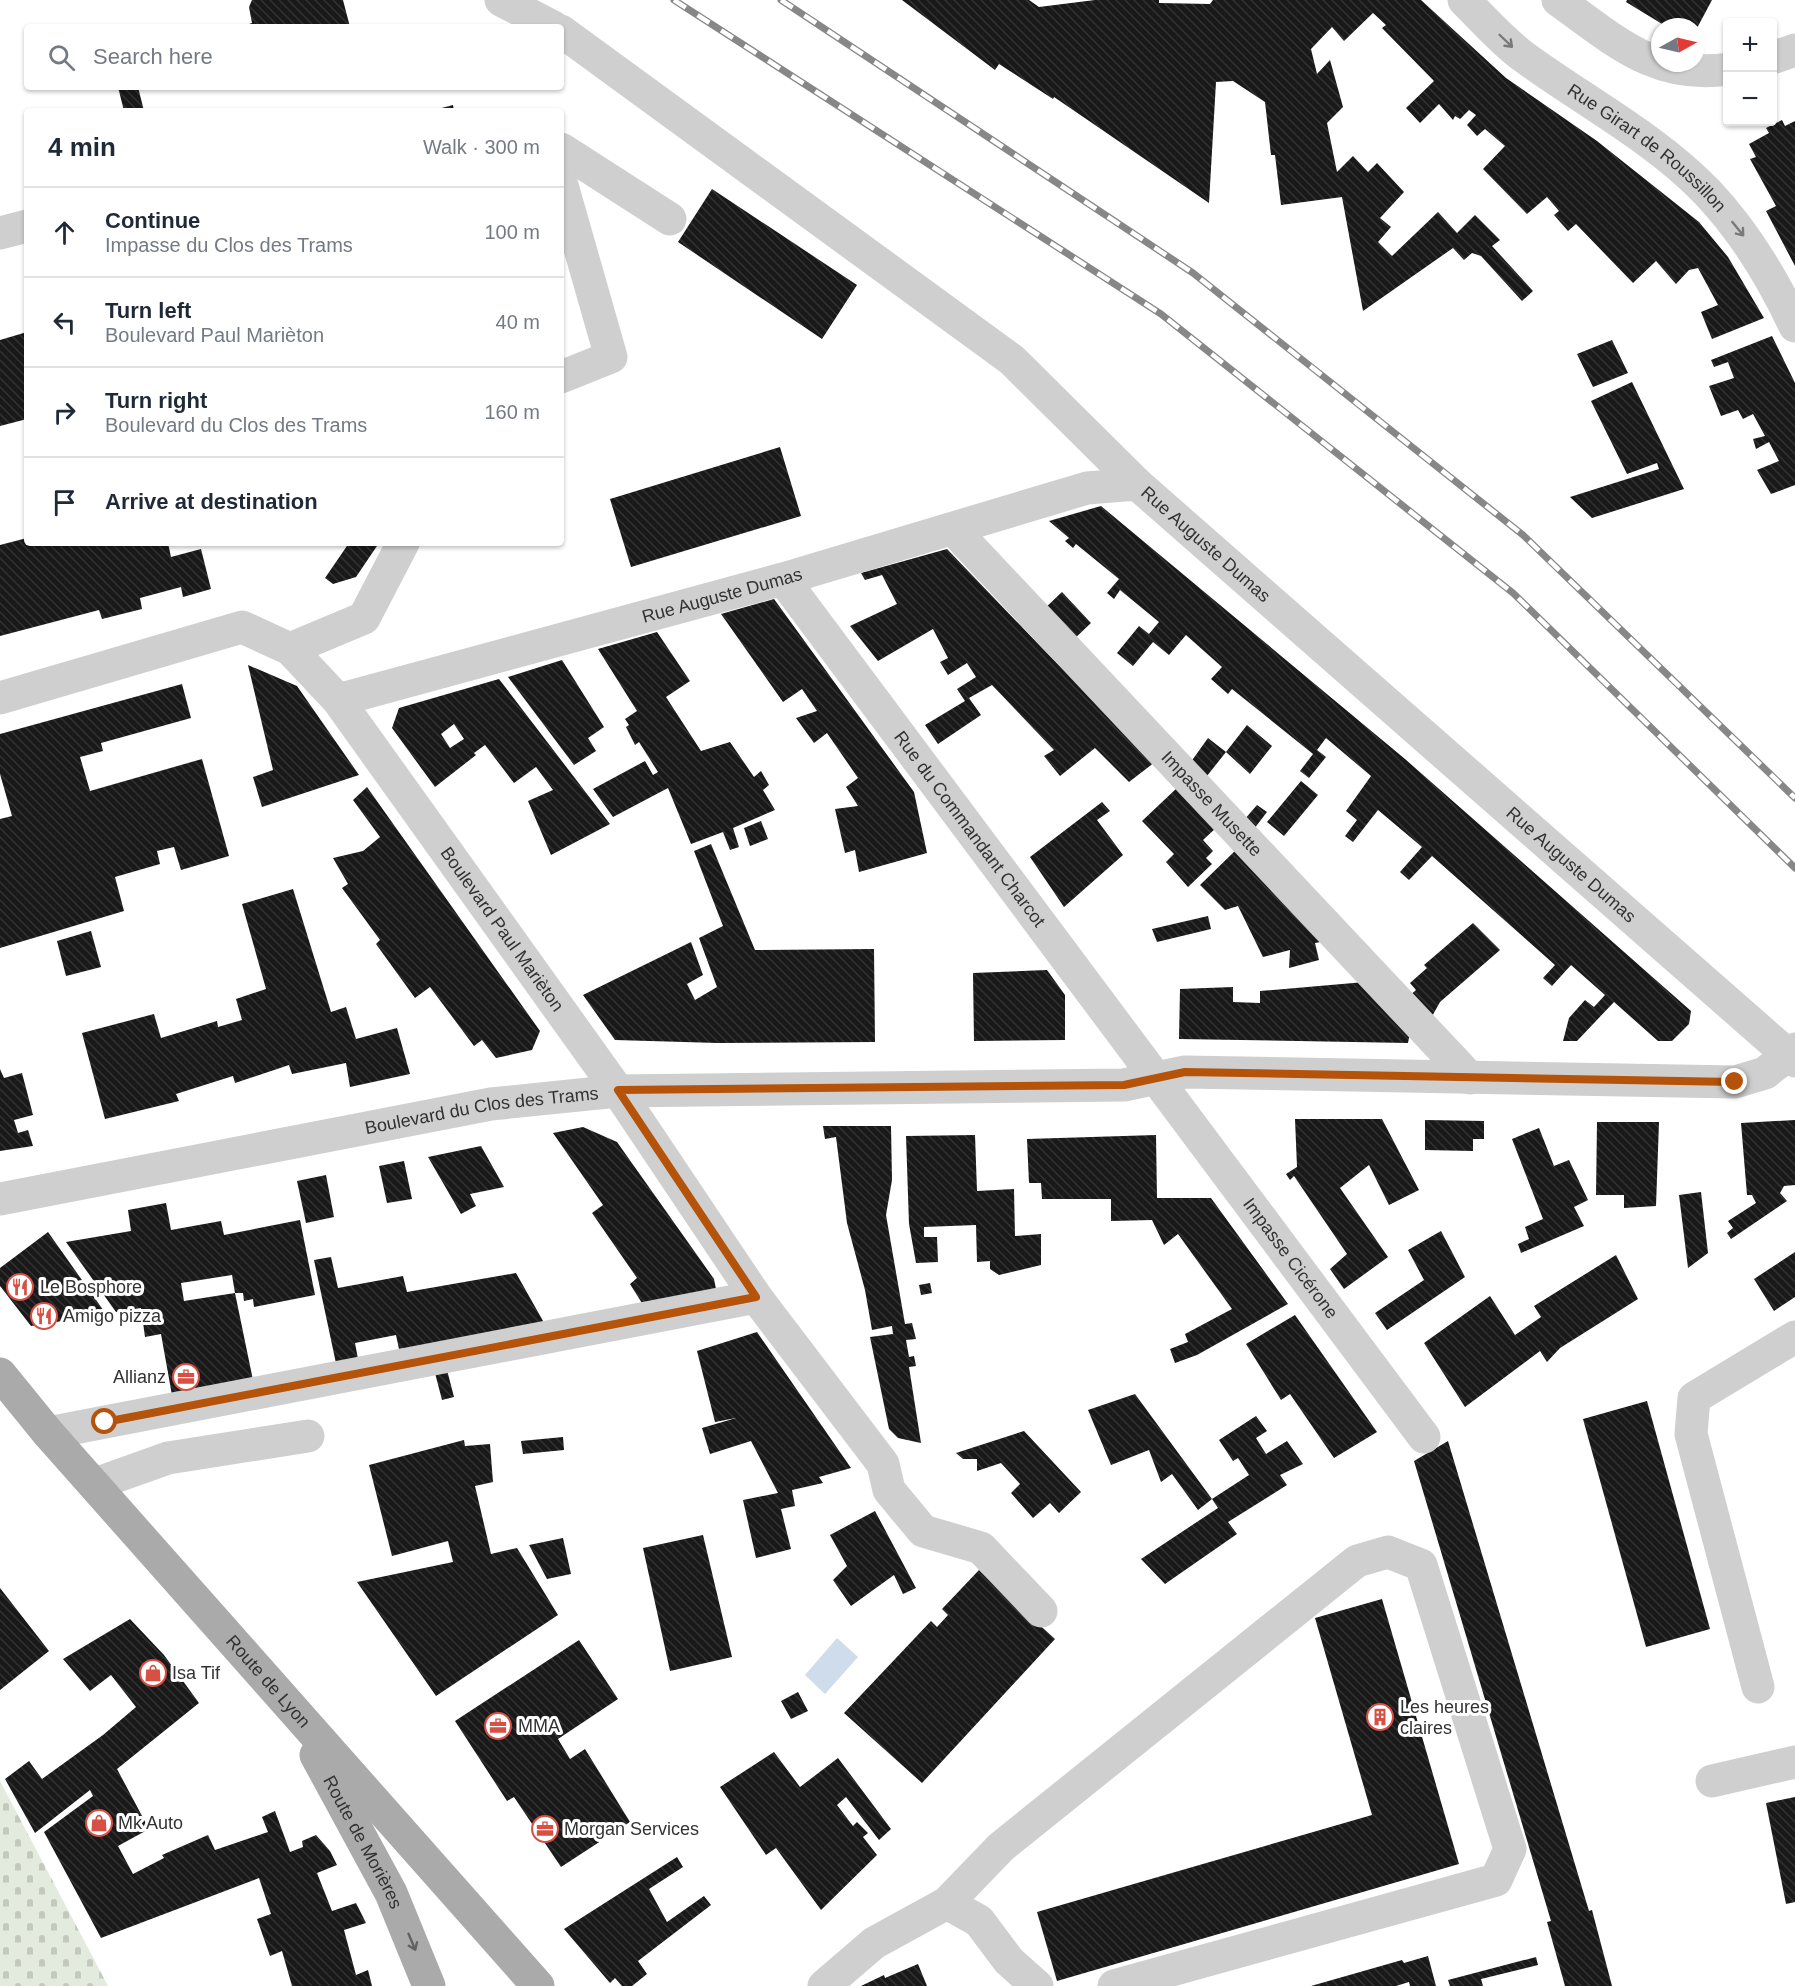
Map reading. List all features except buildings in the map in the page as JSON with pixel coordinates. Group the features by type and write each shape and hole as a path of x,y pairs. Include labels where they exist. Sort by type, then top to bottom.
{"main road":[{"name":"Route de Lyon","path":"0,1374 48,1433 538,1986"},
{"name":"Route de Morières","path":"288,1704 391,1893 429,1986"}],"street":[{"path":"501,0 547,24"},
{"name":"Rue Girart de Roussillon","path":"1464,0 1521,55 1669,158 1707,192 1742,234 1774,281 1795,326"},
{"path":"1558,0 1620,44 1649,61 1677,70 1723,69"},
{"path":"564,33 1012,360 1137,484"},
{"path":"1777,57 1795,50"},
{"path":"564,151 670,219"},
{"path":"564,192 611,357 564,376"},
{"path":"0,233 24,227"},
{"name":"Rue Auguste Dumas","path":"338,700 783,579 954,530 1087,488 1137,484 1793,1055"},
{"name":"Impasse Musette","path":"954,530 1470,1078"},
{"path":"290,649 364,618 401,546"},
{"name":"Rue du Commandant Charcot","path":"783,579 1156,1078"},
{"name":"Boulevard Paul Marièton","path":"0,698 242,627 290,649 338,700 618,1090 756,1297 884,1464 889,1490 923,1531 981,1548 1041,1611"},
{"name":"Boulevard du Clos des Trams","path":"0,1199 491,1104 618,1090 1124,1085 1185,1072 1735,1082 1765,1073 1793,1055"},
{"name":"Impasse Cicérone","path":"1156,1078 1424,1437"},
{"path":"48,1433 756,1297"},
{"path":"1758,1687 1691,1434 1694,1398 1795,1337"},
{"path":"95,1484 168,1458 308,1436"},
{"path":"824,1986 874,1943 947,1903 1001,1847 1358,1561 1388,1552 1421,1564 1510,1850 1496,1880 1114,1986"},
{"path":"1712,1781 1795,1762"},
{"path":"947,1903 979,1921 1009,1961 1037,1986"}],"green space":[{"path":"0,1781 108,1986 0,1986"}],"water":[{"path":"837,1638 858,1657 825,1694 805,1675"}],"railway":[{"path":"674,0 1161,314 1513,593 1795,868"},
{"path":"781,0 1193,273 1523,535 1795,798"}],"place":[{"name":"Le Bosphore","path":"20,1287"},
{"name":"Amigo pizza","path":"44,1316"},
{"name":"Allianz","path":"186,1377"},
{"name":"Isa Tif","path":"153,1673"},
{"name":"Les heures claires","path":"1380,1717"},
{"name":"MMA","path":"498,1726"},
{"name":"Mk Auto","path":"99,1823"},
{"name":"Morgan Services","path":"545,1829"}],"route":[{"path":"105,1422 756,1297 618,1090 1124,1085 1185,1072 1735,1082"}]}
